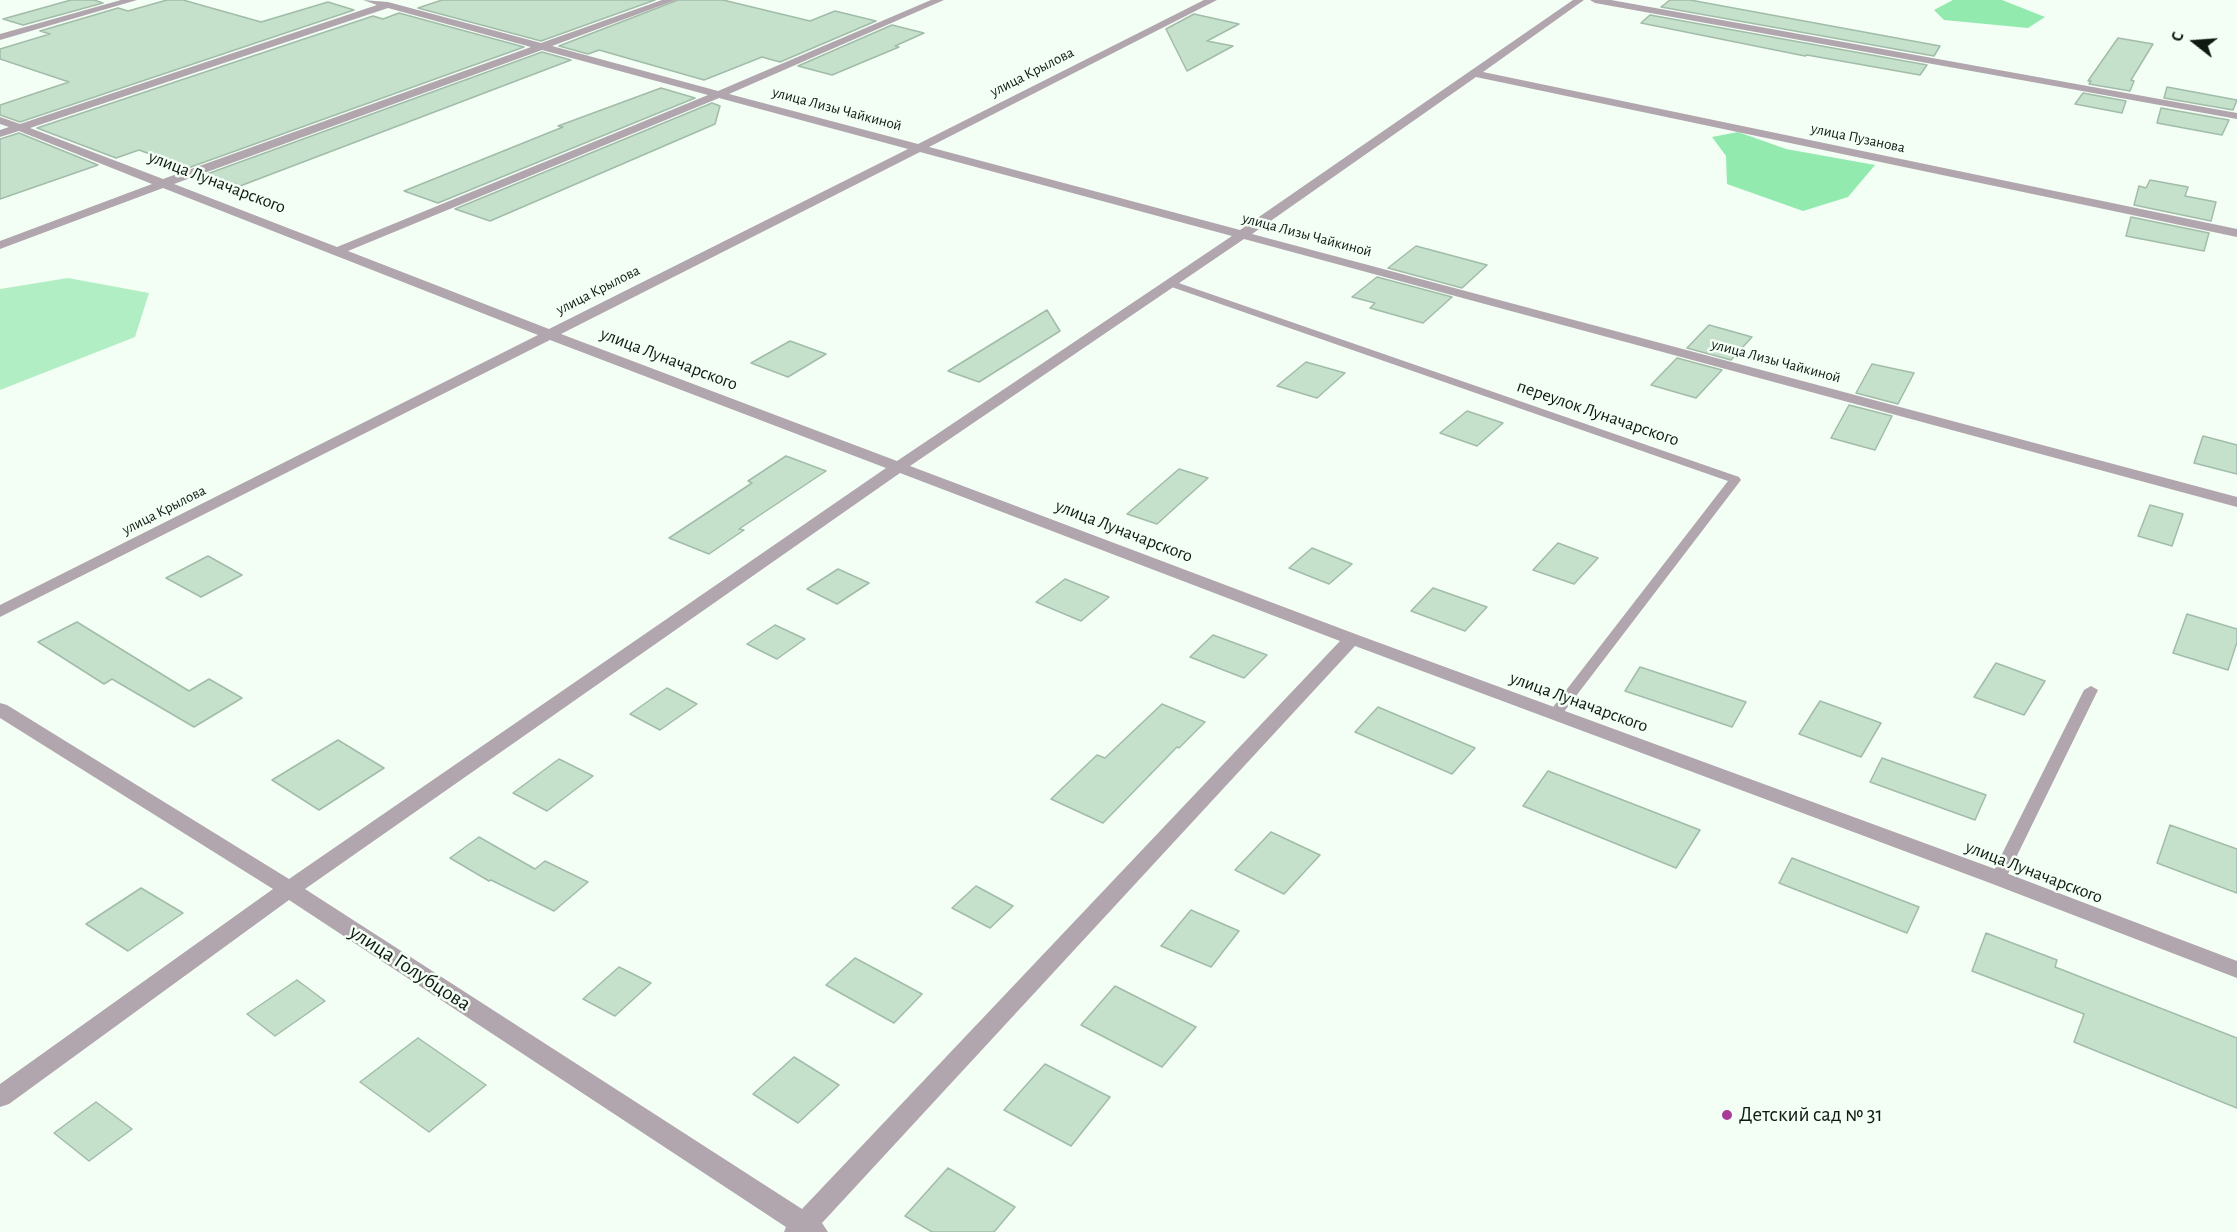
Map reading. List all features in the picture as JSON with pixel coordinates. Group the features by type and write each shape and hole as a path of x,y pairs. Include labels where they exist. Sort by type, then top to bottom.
{"street":[{"path":"0,37 132,0"},
{"name":"улица Лизы Чайкиной","path":"368,0 2237,502"},
{"path":"0,134 402,0"},
{"path":"0,245 671,0"},
{"path":"338,251 719,94 939,0"},
{"name":"улица Крылова","path":"0,612 1212,0"},
{"path":"0,1097 289,889 898,466 1242,235 1579,0"},
{"path":"1595,0 2237,116"},
{"name":"улица Пузанова","path":"1472,73 2237,232"},
{"name":"улица Луначарского","path":"0,120 548,334 1352,639 1998,878 2237,970"},
{"path":"806,1230 1352,639"},
{"name":"улица Голубцова","path":"0,709 289,889 806,1230"}],"lane":[{"name":"переулок Луначарского","path":"1170,283 1735,480 1555,714"},
{"path":"1998,878 2091,690"}],"shaded area":[{"path":"1953,0 2002,0 2045,17 2028,28 1944,20 1934,10"},
{"path":"1738,132 1786,149 1875,165 1848,197 1803,211 1727,184 1726,156 1712,137"},
{"path":"68,278 149,293 135,337 0,390 0,289"}],"building":[{"path":"71,0 94,0 103,3 23,25 3,19"},
{"path":"167,0 183,0 261,22 328,2 354,10 20,122 0,115 0,105 69,82 0,59 0,49 50,34 40,31 118,8 128,11"},
{"path":"442,0 655,0 541,41 418,8"},
{"path":"678,0 723,0 810,21 835,11 876,21 780,62 762,57 704,80 599,50 588,54 559,46"},
{"path":"1670,0 1690,0 1940,46 1934,56 1661,7"},
{"path":"399,13 524,47 188,168 139,150 116,158 37,128 373,16 383,19"},
{"path":"1194,14 1239,24 1207,41 1233,46 1187,71 1166,29"},
{"path":"1650,15 1927,65 1920,75 1805,56 1641,23"},
{"path":"892,25 924,33 895,46 899,47 832,75 798,66"},
{"path":"2118,38 2153,44 2131,80 2134,81 2130,91 2089,84 2091,81 2088,81"},
{"path":"542,52 571,60 240,186 207,174"},
{"path":"2167,87 2237,100 2233,110 2164,98"},
{"path":"661,88 695,98 438,203 404,191 563,127 558,126"},
{"path":"2083,93 2126,101 2122,113 2075,104"},
{"path":"712,103 720,106 715,124 490,221 455,209"},
{"path":"2161,108 2229,120 2222,135 2157,123"},
{"path":"19,133 98,165 0,199 0,139"},
{"path":"2150,180 2188,187 2185,196 2216,202 2211,221 2134,205 2139,186 2146,188"},
{"path":"2131,217 2209,233 2204,251 2126,236"},
{"path":"1416,246 1487,265 1462,288 1388,268"},
{"path":"1377,277 1452,297 1423,323 1370,308 1375,303 1352,297"},
{"path":"1047,310 1060,331 979,382 948,371"},
{"path":"1709,325 1752,337 1731,360 1687,348"},
{"path":"790,341 826,354 788,377 751,363"},
{"path":"1677,358 1722,370 1696,398 1651,385"},
{"path":"1306,362 1345,373 1317,398 1277,386"},
{"path":"1872,364 1914,373 1898,404 1856,393"},
{"path":"1849,405 1892,416 1875,450 1831,438"},
{"path":"1467,411 1503,423 1477,446 1440,433"},
{"path":"2203,436 2237,445 2237,474 2194,463"},
{"path":"786,456 826,471 739,529 744,530 709,554 669,538 752,483 748,481"},
{"path":"1179,469 1208,478 1157,524 1127,514"},
{"path":"2150,505 2183,514 2172,546 2138,536"},
{"path":"1558,543 1598,558 1574,584 1533,570"},
{"path":"1312,548 1352,564 1329,584 1289,568"},
{"path":"208,556 242,575 201,597 166,578"},
{"path":"838,569 869,583 837,604 807,589"},
{"path":"1065,579 1109,597 1081,621 1036,602"},
{"path":"1433,588 1487,607 1465,631 1411,611"},
{"path":"2187,614 2237,629 2237,642 2228,670 2173,653"},
{"path":"77,622 189,691 209,679 242,698 194,727 112,679 104,684 38,642"},
{"path":"775,625 805,639 777,659 747,644"},
{"path":"1213,635 1267,655 1244,678 1190,657"},
{"path":"1996,663 2045,681 2024,715 1974,697"},
{"path":"1640,667 1746,702 1732,727 1625,691"},
{"path":"667,688 697,704 660,730 630,714"},
{"path":"1820,701 1881,723 1861,757 1799,734"},
{"path":"1162,704 1205,722 1179,748 1177,747 1103,823 1051,799 1097,755 1105,758"},
{"path":"1378,707 1475,748 1452,774 1355,732"},
{"path":"338,740 384,768 319,810 272,780"},
{"path":"1882,758 1986,795 1975,820 1870,782"},
{"path":"559,759 593,776 547,811 513,793"},
{"path":"1548,771 1700,830 1676,868 1523,806"},
{"path":"2170,825 2237,849 2237,893 2157,863"},
{"path":"1271,832 1320,855 1284,894 1235,870"},
{"path":"479,837 535,869 545,861 588,882 554,911 489,881 450,858"},
{"path":"1792,858 1919,907 1907,933 1779,883"},
{"path":"976,886 1013,906 990,928 952,908"},
{"path":"141,888 183,913 128,951 86,924"},
{"path":"1191,910 1239,931 1211,967 1161,946"},
{"path":"1986,933 2057,960 2055,967 2237,1038 2237,1108 2074,1042 2084,1014 1972,971"},
{"path":"855,958 922,994 894,1023 826,985"},
{"path":"619,967 651,983 615,1016 583,999"},
{"path":"297,980 325,1001 275,1036 247,1014"},
{"path":"1115,986 1196,1027 1162,1067 1081,1025"},
{"path":"418,1038 486,1085 429,1132 360,1082"},
{"path":"794,1057 839,1085 798,1123 753,1094"},
{"path":"1045,1064 1110,1097 1071,1146 1004,1110"},
{"path":"96,1102 132,1129 89,1161 54,1133"},
{"path":"948,1168 1015,1207 994,1232 932,1232 905,1216"}],"place":[{"name":"Детский сад № 31","path":"1727,1115"}]}
